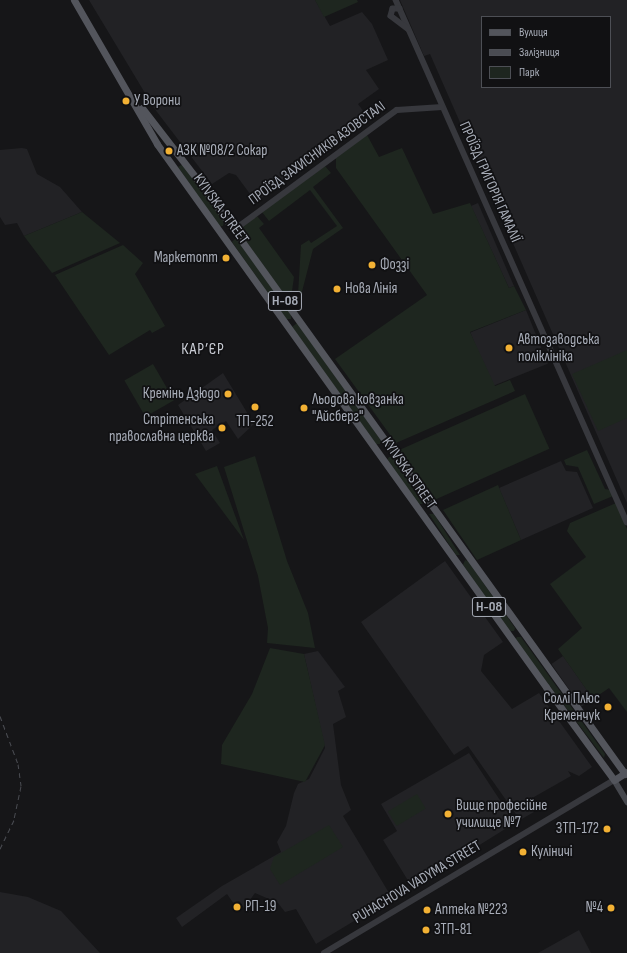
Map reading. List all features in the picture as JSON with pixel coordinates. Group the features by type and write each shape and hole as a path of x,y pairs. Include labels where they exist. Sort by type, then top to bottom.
{"main road":[{"name":"KYIVSKA STREET","path":"74,0 133,97 158,144 614,780 627,802"},
{"name":"KYIVSKA STREET","path":"133,97 234,230 432,508 468,555 521,631 626,775"},
{"path":"224,236 234,230"},
{"path":"288,325 297,319"},
{"path":"382,456 392,450"},
{"path":"423,514 432,508"},
{"path":"458,562 468,555"},
{"path":"511,638 521,631"},
{"name":"PUHACHOVA VADYMA STREET","path":"614,780 626,775"}],"street":[{"name":"ПРОЇЗД ГРИГОРІЯ ГАМАЛІЇ","path":"396,1 627,522"},
{"path":"396,1 392,10 393,20 408,29"},
{"path":"392,10 400,9"},
{"name":"ПРОЇЗД ЗАХИСНИКІВ АЗОВСТАЛІ","path":"234,230 397,110 442,107"},
{"name":"PUHACHOVA VADYMA STREET","path":"324,953 614,780"}],"shaded area":[{"path":"89,0 315,0 330,26 362,12 372,24 388,60 366,70 379,89 358,104 370,120 256,202 236,175 229,173 212,184 154,108"},
{"path":"400,0 627,0 627,503 430,54 424,56"},
{"path":"27,149 37,174 60,187 82,212 24,236 17,223 5,225 0,217 0,150"},
{"path":"478,203 514,286 509,288 471,206"},
{"name":"Автозаводська поліклініка","path":"526,310 548,364 492,386 470,332"},
{"path":"223,373 254,424 238,439 226,421 212,430 220,443 206,451 178,405"},
{"path":"561,461 566,471 577,472 593,508 521,540 499,488"},
{"path":"445,561 503,642 484,655 481,671 512,709 539,693 592,767 579,776 568,771 571,776 534,797 534,812 520,820 468,746 454,755 361,622"},
{"path":"318,651 345,687 338,691 346,717 333,724 341,785 351,810 343,816 392,898 316,944 296,909 285,912 278,903 255,893 244,908 239,901 234,904 227,894 182,927 176,918 222,886 281,852 277,842 286,826 294,793 298,784 309,779 325,748 304,654"},
{"path":"563,656 593,699 581,707 552,664"},
{"name":"Вище професійне училище №7","path":"469,753 515,823 412,887 383,840 397,831 381,804"},
{"path":"0,892 28,897 61,911 100,953 0,953"},
{"path":"579,930 591,953 538,953"}],"green space":[{"path":"315,0 357,0 358,2 324,17"},
{"path":"367,135 379,157 402,148 433,214 470,203 509,288 514,286 526,310 470,332 495,386 510,380 515,391 396,443 335,359 427,295 336,168 336,158"},
{"path":"183,164 224,222 223,226 219,226 178,167"},
{"path":"325,166 331,173 313,187 343,228 313,249 297,311 301,245 309,240 311,243 337,226 310,190 269,221 262,212"},
{"path":"82,212 120,243 52,273 24,236"},
{"path":"257,216 264,224 259,228 294,277 291,298 286,297 241,234 242,227"},
{"path":"236,238 291,315 291,319 286,319 232,242"},
{"path":"123,245 143,263 135,274 165,326 152,333 150,330 109,355 55,275"},
{"path":"297,323 381,440 380,444 376,444 292,327"},
{"path":"627,350 627,418 598,431 572,374"},
{"path":"153,364 174,400 145,417 124,380"},
{"path":"525,394 549,449 424,505 400,450"},
{"path":"587,450 605,489 611,490 613,496 594,504 578,467 566,465 564,460"},
{"path":"255,456 287,561 308,613 315,648 267,643 268,628 258,576 224,467"},
{"path":"389,457 393,457 423,504 418,504 387,460"},
{"path":"217,466 244,540 195,474"},
{"path":"498,485 521,540 477,560 443,510"},
{"path":"616,503 627,529 627,712 609,688 593,699 558,649 582,628 550,584 586,557 567,531 570,523"},
{"path":"429,514 434,514 460,555 456,555"},
{"path":"465,560 468,561 515,628 514,631 510,631 463,565"},
{"path":"517,637 521,637 605,754 604,758 515,640"},
{"path":"270,648 304,654 325,745 305,782 221,764 222,745 252,694"},
{"path":"417,794 426,809 397,826 388,812"},
{"path":"329,825 343,847 280,885 270,869 274,857"}],"railway":[{"path":"0,716 18,764 21,786 14,820 0,849"}],"place":[{"name":"У Ворони","path":"126,101"},
{"name":"АЗК №08/2 Сокар","path":"169,151"},
{"name":"Маркетопт","path":"226,258"},
{"name":"Фоззі","path":"372,265"},
{"name":"Нова Лінія","path":"337,289"},
{"name":"Автозаводська поліклініка","path":"509,348"},
{"name":"Кремінь Дзюдо","path":"228,394"},
{"name":"ТП-252","path":"255,407"},
{"name":"Льодова ковзанка \"Айсберг\"","path":"304,408"},
{"name":"Стрітенська православна церква","path":"222,428"},
{"name":"Соллі Плюс Кременчук","path":"608,707"},
{"name":"Вище професійне училище №7","path":"448,814"},
{"name":"ЗТП-172","path":"607,829"},
{"name":"Куліничі","path":"523,852"},
{"name":"РП-19","path":"237,907"},
{"name":"№4","path":"611,908"},
{"name":"Аптека №223","path":"427,910"},
{"name":"ЗТП-81","path":"426,930"}],"district":[{"name":"КАР’ЄР","path":"203,350"}]}
